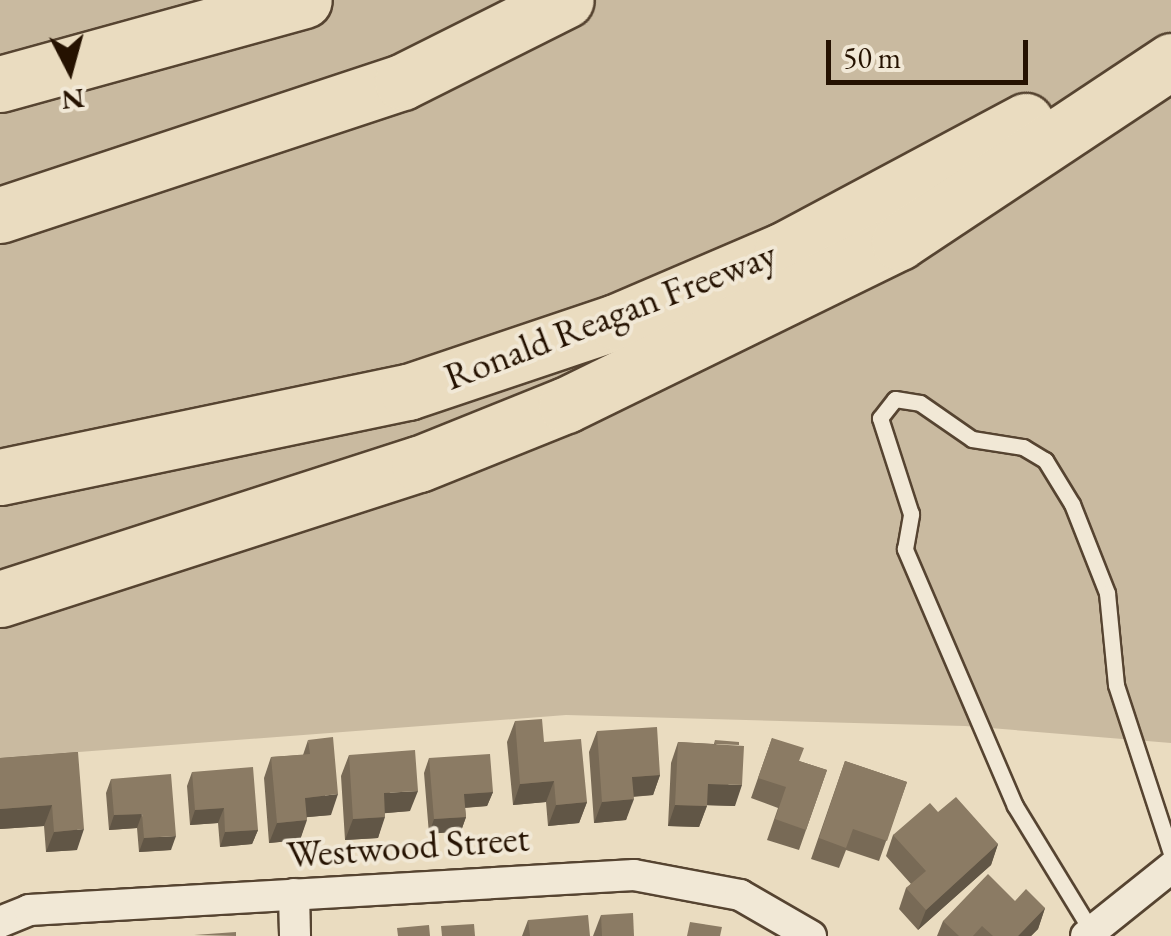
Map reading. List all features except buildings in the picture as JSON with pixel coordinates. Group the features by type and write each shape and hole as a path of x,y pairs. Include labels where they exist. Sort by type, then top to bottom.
{"highway":[{"path":"0,84 304,0"},
{"path":"0,215 402,82 566,0"},
{"name":"Ronald Reagan Freeway","path":"0,477 408,392 616,322 782,251 981,148 1171,25"},
{"path":"0,599 419,464 566,406 899,242 1171,61"}],"street":[{"path":"1090,934 1171,868"},
{"name":"Westwood Street","path":"0,922 29,910 634,874 740,895 811,936"},
{"path":"294,894 295,936"}],"lane":[{"path":"1090,934 1015,806 905,549 911,514 880,418 896,399 920,403 972,439 1023,447 1045,460 1072,504 1108,594 1116,684 1171,853"}],"shaded area":[{"path":"0,0 1171,0 1171,743 965,726 566,715 0,758"}]}
